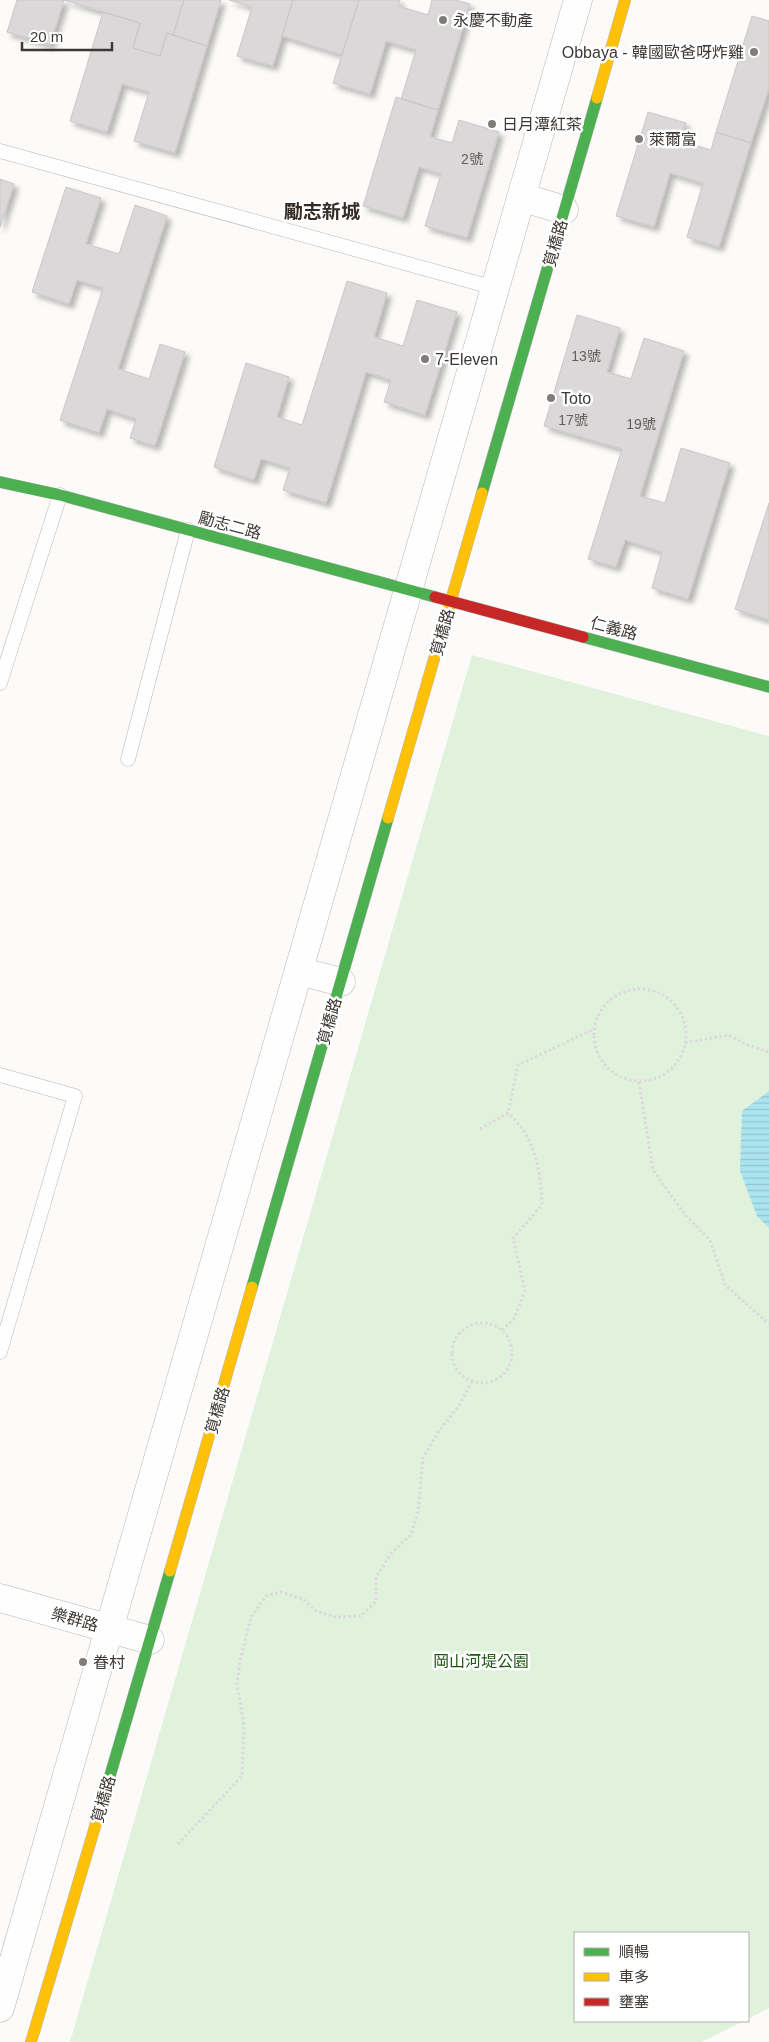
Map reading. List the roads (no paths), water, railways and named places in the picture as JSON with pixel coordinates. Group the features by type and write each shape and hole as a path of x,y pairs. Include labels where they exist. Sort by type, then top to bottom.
{"street":[{"path":"0,2008 578,0"},
{"name":"筧橋路","path":"31,2042 150,1640 625,0"},
{"path":"521,197 564,210"},
{"name":"勵志二路","path":"0,482 60,495 451,602"},
{"name":"仁義路","path":"451,602 769,687"},
{"path":"299,970 341,982"},
{"name":"樂群路","path":"0,1598 150,1640"}],"lane":[{"path":"0,151 495,288"},
{"path":"0,684 60,495"},
{"path":"128,759 188,530"},
{"path":"0,1075 75,1096 0,1352"}],"water":[{"path":"769,1091 769,1228 757,1216 740,1171 742,1111"}],"place":[{"name":"永慶不動產","path":"443,20"},
{"name":"Obbaya - 韓國歐爸呀炸雞","path":"754,52"},
{"name":"日月潭紅茶","path":"492,124"},
{"name":"萊爾富","path":"639,139"},
{"name":"7-Eleven","path":"425,359"},
{"name":"Toto","path":"551,398"},
{"name":"眷村","path":"83,1662"}],"district":[{"name":"勵志新城","path":"322,211"}],"park label":[{"name":"岡山河堤公園","path":"481,1661"}]}
